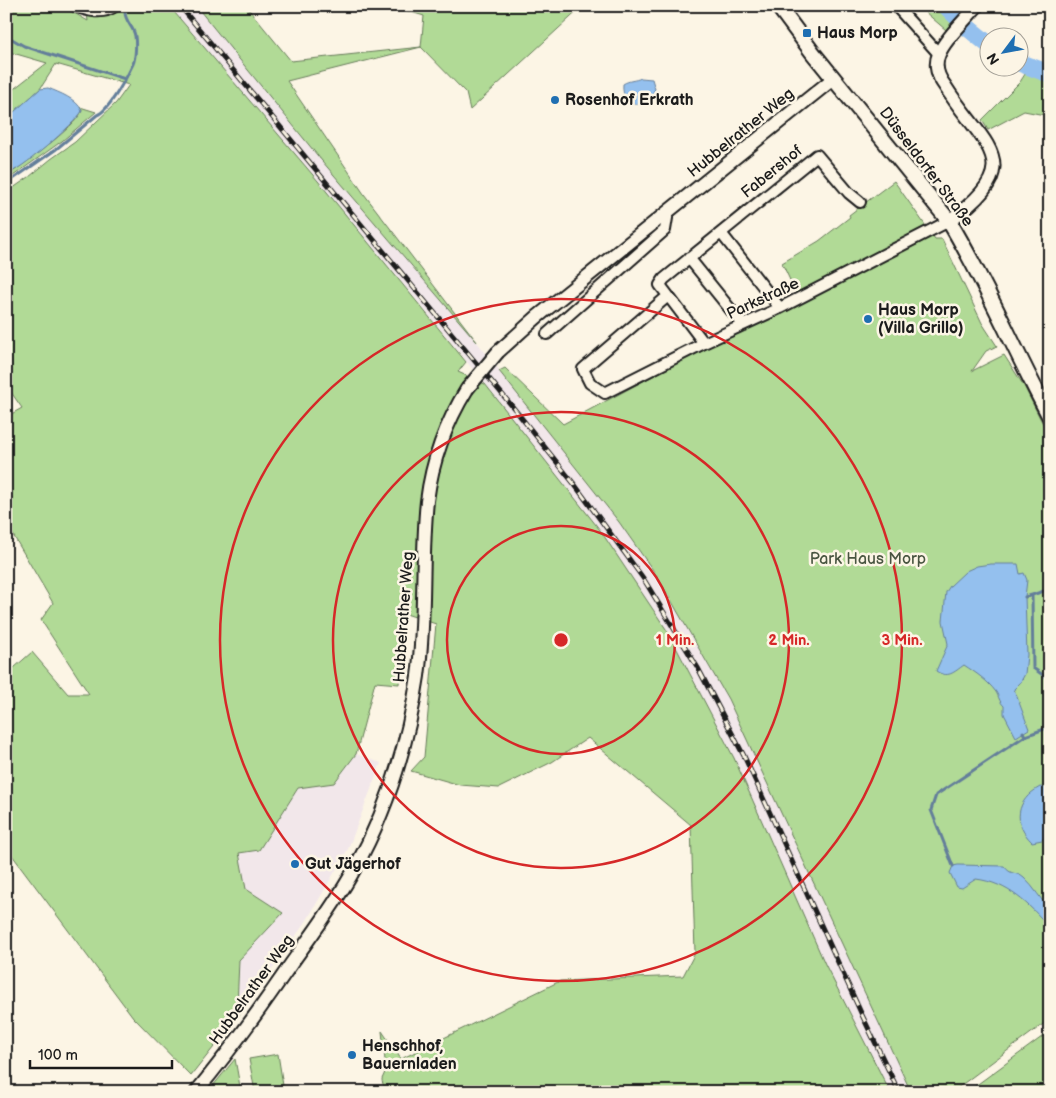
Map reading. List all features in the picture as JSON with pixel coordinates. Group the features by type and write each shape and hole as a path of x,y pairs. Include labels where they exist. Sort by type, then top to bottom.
{"main road":[{"name":"Düsseldorfer Straße","path":"778,6 949,222 964,247 1023,367 1050,417"}],"street":[{"path":"75,6 94,12 109,11 115,6"},
{"path":"896,6 939,54"},
{"path":"949,222 960,214 987,186 994,164 990,148 939,78 937,66 939,54 977,6"},
{"name":"Hubbelrather Weg","path":"196,1092 256,1014 336,900 355,869 378,819 396,771 408,726 418,676 421,648 427,501 434,467 444,434 458,403 467,389 498,352 537,317 834,78"},
{"name":"Fabershof","path":"668,296 660,285 664,279 817,155 849,193 860,202"},
{"path":"547,334 665,230 668,212"},
{"name":"Parkstraße","path":"668,296 583,369 590,383 605,392 780,308 949,222"},
{"path":"721,233 780,308"},
{"path":"689,258 743,325"},
{"path":"668,296 704,343"}],"shaded area":[{"path":"169,6 196,6 322,161 477,342 619,522 657,576 728,699 911,1092 890,1092 825,964 734,758 668,632 600,530 485,384 318,181"},
{"path":"356,754 381,763 348,849 307,920 240,1014 237,1008 239,960 283,913 245,889 239,852 259,850 298,788 334,783"}],"green space":[{"path":"6,6 62,6 88,21 86,6 169,6 318,181 466,362 458,372 485,384 600,530 668,632 734,758 825,964 890,1092 390,1092 383,1085 382,1081 386,1070 382,1031 401,1059 560,981 683,976 695,953 691,825 588,738 552,762 499,788 460,785 411,771 424,757 436,624 403,613 399,684 375,682 356,754 334,783 298,788 259,850 239,853 246,889 283,913 239,960 237,1008 240,1014 191,1076 133,1017 6,847 6,675 32,652 68,694 89,694 41,620 53,603 6,523 6,417 22,408 6,385 6,193 75,142 116,103 129,85 56,64 40,89 6,119 6,95 47,63 6,51"},
{"path":"196,6 246,6 291,61 421,47 287,81 364,194 477,342 322,161"},
{"path":"392,6 583,6 470,110 466,93 421,47 424,16"},
{"path":"918,6 959,6 963,12 946,30"},
{"path":"1028,58 1050,69 1050,116 1024,111 988,130 982,120 1023,78 1028,78"},
{"path":"80,107 96,112 62,141 6,181 6,174 10,174 49,144 77,118 82,111"},
{"name":"Park Haus Morp","path":"894,181 935,239 942,239 982,323 997,346 986,351 972,371 1004,355 1024,386 1050,438 1050,1019 952,1092 911,1092 728,699 657,576 619,522 499,371 505,368 563,424 709,346 866,270 861,261 796,293 782,263 819,241 850,217 849,215"},
{"path":"1050,1031 1050,1092 967,1092"},
{"path":"278,1054 284,1092 255,1092 249,1059"},
{"path":"235,1059 241,1092 208,1092"}],"water":[{"path":"641,78 652,79 655,89 646,101 640,104 630,103 623,93 623,84"},
{"path":"48,88 72,100 82,111 46,147 6,174 6,119 40,89"},
{"path":"1018,564 1020,574 1024,573 1027,580 1025,597 1027,655 1025,674 1014,689 1029,729 1016,737 1004,714 1004,706 996,692 981,677 964,665 954,672 947,674 936,671 948,644 943,621 946,592 966,571 977,566"},
{"path":"1040,787 1050,788 1050,831 1042,840 1032,842 1021,827 1019,812 1026,798"},
{"path":"953,866 1004,866 1009,871 1024,878 1050,910 1050,928 1026,903 998,885 976,879 962,888 957,887 950,873"}],"waterway":[{"path":"946,6 978,36"},
{"path":"6,184 55,150 102,112 118,92 135,58 135,36 126,18 125,11"},
{"path":"6,38 12,39 24,46 125,79"},
{"path":"1028,66 1050,74"},
{"path":"1050,589 1032,595 1033,668 1050,680"},
{"path":"1025,597 1032,595"},
{"path":"1025,736 1050,727"},
{"path":"953,866 931,810 936,795 1025,736 1023,732"}],"railway":[{"path":"180,6 512,406 575,485 643,578 698,668 744,756 899,1092"}],"place":[{"name":"Haus Morp","path":"807,33"},
{"name":"Rosenhof Erkrath","path":"555,100"},
{"name":"Haus Morp (Villa Grillo)","path":"868,319"},
{"name":"Gut Jägerhof","path":"295,864"},
{"name":"Henschhof, Bauernladen","path":"352,1055"}]}
